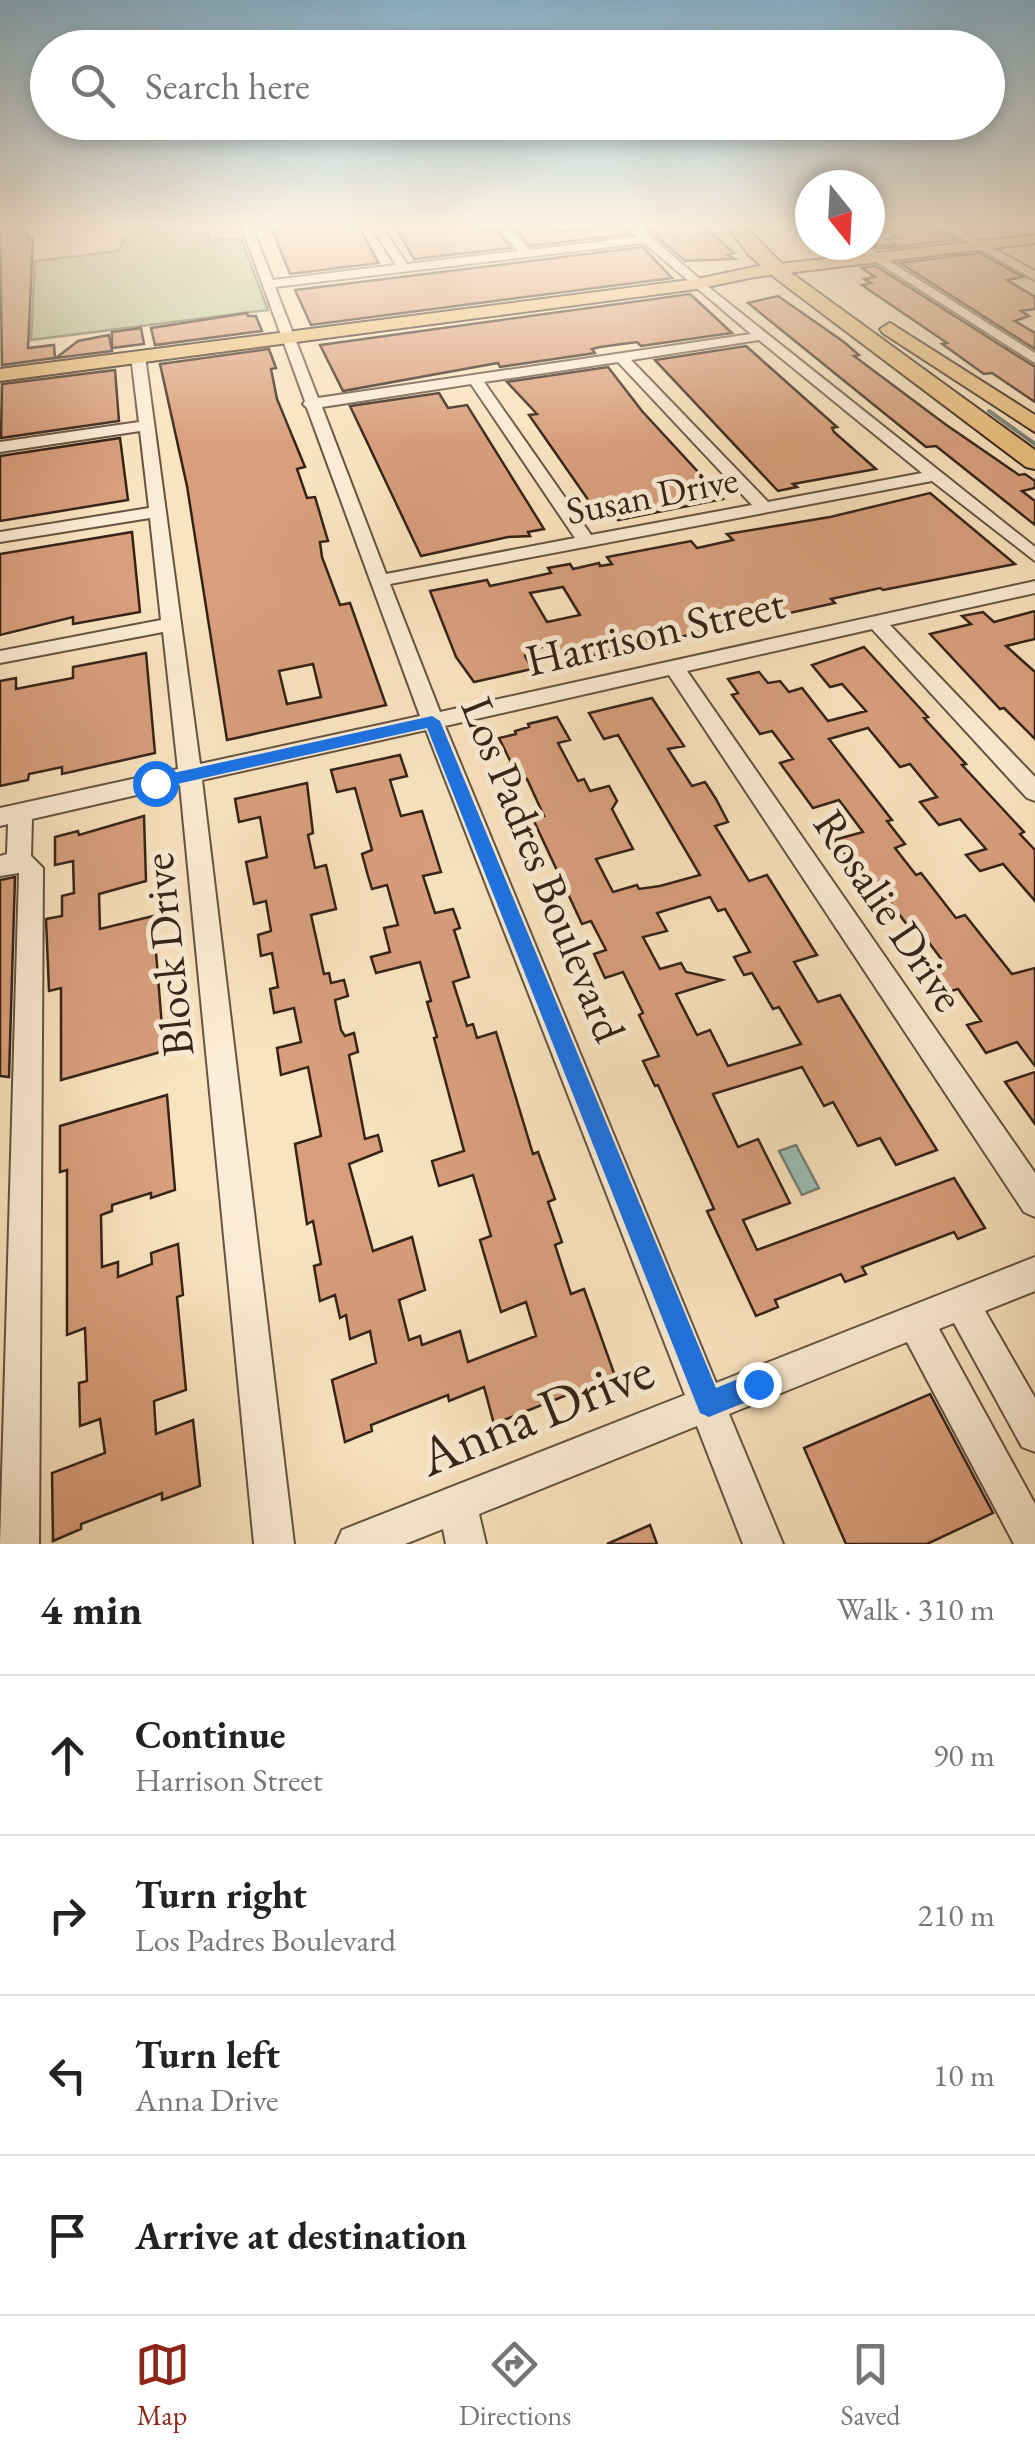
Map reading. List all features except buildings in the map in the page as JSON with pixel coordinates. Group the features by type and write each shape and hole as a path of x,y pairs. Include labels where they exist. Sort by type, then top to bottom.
{"highway":[{"path":"826,297 1035,462"},
{"path":"834,297 1035,424"}],"main road":[{"path":"0,375 596,297"}],"street":[{"name":"Los Padres Boulevard","path":"273,297 432,721 764,1544"},
{"path":"713,297 1035,556"},
{"path":"939,297 1035,358"},
{"path":"310,404 761,336"},
{"name":"Block Drive","path":"138,356 190,775 274,1544"},
{"path":"622,357 763,507"},
{"path":"474,379 586,541"},
{"path":"0,447 147,425"},
{"name":"Susan Drive","path":"378,581 937,475"},
{"path":"0,537 157,512"},
{"name":"Harrison Street","path":"10,815 1035,587"},
{"path":"876,622 1035,792"},
{"path":"0,657 172,624"},
{"name":"Rosalie Drive","path":"674,667 1035,1201"},
{"path":"10,815 10,864 31,868 19,1544"},
{"name":"Anna Drive","path":"356,1544 1035,1274"},
{"path":"961,1302 1035,1434"},
{"path":"915,1321 1035,1544"},
{"path":"456,1504 466,1544"}],"green space":[{"path":"33,297 263,297 268,310 31,340"}],"water":[{"path":"796,1145 819,1188 802,1195 779,1151"}],"waterway":[{"path":"989,411 1035,444"}],"route":[{"path":"155,783 432,721 709,1404 758,1384"}]}
